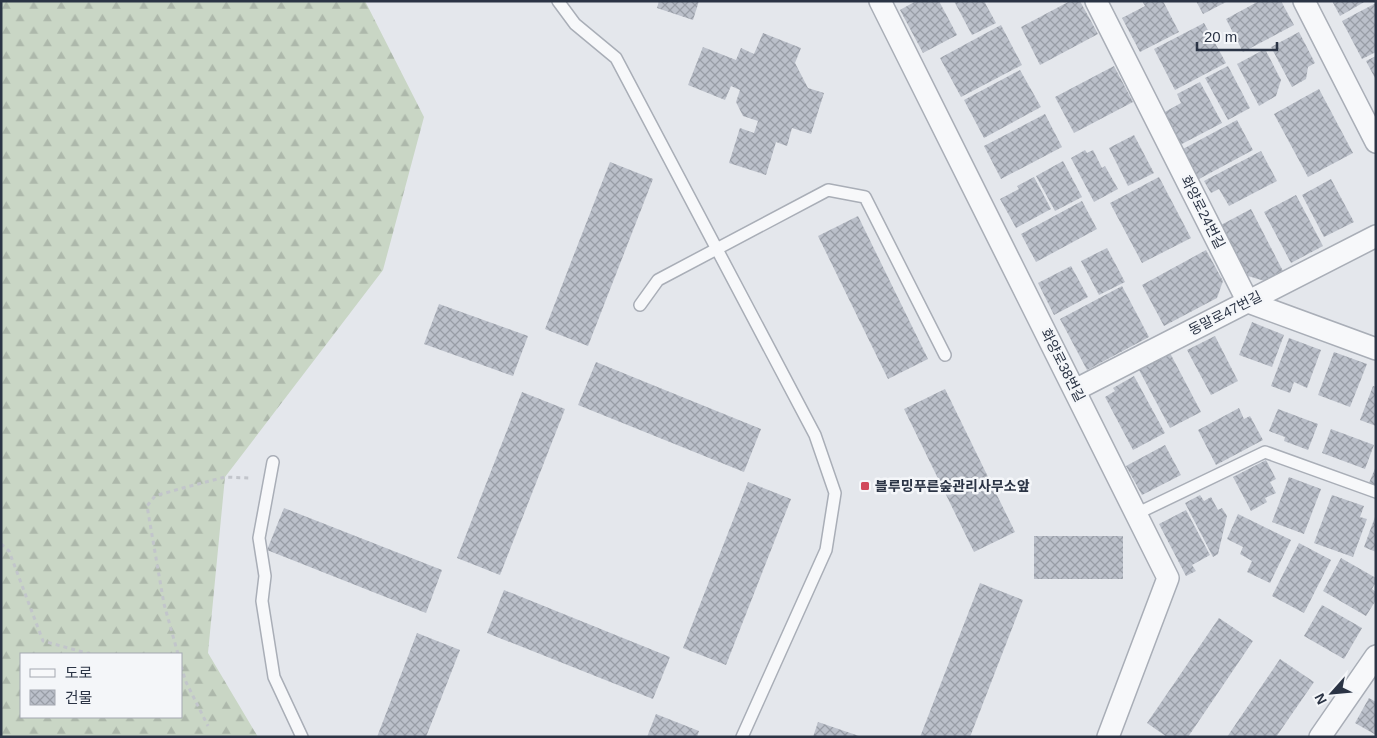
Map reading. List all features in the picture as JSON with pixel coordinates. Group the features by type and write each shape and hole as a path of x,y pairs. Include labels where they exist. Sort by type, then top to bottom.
{"street":[{"name":"화양로38번길","path":"880,1 1168,578 1108,737"},
{"name":"화양로24번길","path":"1096,1 1248,302"},
{"path":"1304,1 1376,142"},
{"name":"동말로47번길","path":"1075,390 1376,236"},
{"path":"1248,302 1376,348"},
{"path":"1320,737 1376,656"}],"lane":[{"path":"558,1 575,24 616,58 815,435 836,493 826,550 742,737"},
{"path":"640,305 658,280 828,190 865,197 945,355"},
{"path":"1136,514 1265,452 1376,492"},
{"path":"273,462 259,538 264,576 262,601 274,677 302,737"}],"path":[{"path":"178,653 164,604 147,506 155,496 179,489 225,477 249,478"},
{"path":"1,544 10,551 43,641 86,653"},
{"path":"184,681 208,726"}],"green space":[{"path":"1,1 365,1 424,117 383,270 225,477 208,653 258,737 1,737"}],"building":[{"path":"659,1 699,1 693,20 657,8"},
{"path":"916,1 939,1 957,35 923,53 900,10"},
{"path":"954,1 984,1 996,23 972,35"},
{"path":"1070,1 1080,1 1098,34 1040,65 1021,27"},
{"path":"1142,1 1163,1 1179,32 1140,52 1122,18 1145,6"},
{"path":"1196,1 1228,1 1203,14"},
{"path":"1259,1 1281,1 1294,25 1243,52 1226,19"},
{"path":"1332,1 1366,1 1340,16"},
{"path":"1376,3 1376,52 1362,59 1342,21"},
{"path":"1204,23 1226,63 1175,90 1154,49"},
{"path":"1001,25 1022,65 961,97 940,58"},
{"path":"1299,32 1315,63 1308,67 1306,79 1292,87 1271,47"},
{"path":"763,33 801,48 795,63 808,88 824,93 811,134 792,128 787,146 776,142 766,175 729,163 740,128 754,133 758,121 743,116 736,102 740,90 731,86 725,100 688,85 703,47 736,60 741,48 754,54"},
{"path":"1265,49 1281,80 1276,96 1259,106 1237,64"},
{"path":"1376,56 1376,80 1366,61"},
{"path":"1114,66 1133,102 1074,133 1055,97"},
{"path":"1228,66 1250,108 1228,120 1205,78"},
{"path":"1020,70 1041,107 984,138 964,100"},
{"path":"1200,82 1222,123 1180,145 1163,113 1181,103 1177,94"},
{"path":"1319,89 1353,153 1308,177 1274,114"},
{"path":"1045,114 1062,147 1001,179 984,146"},
{"path":"1237,120 1253,150 1199,179 1183,149"},
{"path":"1134,135 1154,173 1128,186 1109,148"},
{"path":"1085,150 1087,153 1093,150 1102,168 1105,166 1118,189 1094,202 1071,158"},
{"path":"1261,151 1277,181 1229,206 1219,189 1211,193 1204,181"},
{"path":"1063,161 1082,197 1055,211 1036,176"},
{"path":"610,162 653,179 588,346 545,329"},
{"path":"1034,177 1051,209 1016,228 1000,199 1019,189 1017,186"},
{"path":"1159,177 1191,238 1142,263 1110,203"},
{"path":"1331,179 1354,222 1324,237 1302,195"},
{"path":"1296,195 1323,246 1291,263 1264,212"},
{"path":"1082,201 1097,229 1036,262 1021,234"},
{"path":"1251,209 1284,273 1268,282 1248,276 1221,225"},
{"path":"858,216 928,359 888,379 818,236"},
{"path":"1107,248 1125,282 1099,295 1081,261"},
{"path":"1206,250 1223,281 1217,298 1164,326 1142,285"},
{"path":"1071,266 1088,297 1054,315 1038,283"},
{"path":"1122,286 1149,337 1087,370 1060,319"},
{"path":"439,304 528,336 513,376 424,344"},
{"path":"1252,322 1284,335 1272,367 1239,355"},
{"path":"1215,336 1238,381 1211,395 1187,350"},
{"path":"1289,338 1321,350 1307,388 1294,382 1290,393 1271,386"},
{"path":"1334,352 1367,364 1350,407 1318,395"},
{"path":"1170,353 1201,412 1170,428 1139,370"},
{"path":"596,362 761,429 744,472 578,405"},
{"path":"1134,376 1165,433 1133,450 1105,397 1115,391 1113,388"},
{"path":"1373,386 1376,387 1376,426 1360,420"},
{"path":"945,389 1015,532 974,552 904,409"},
{"path":"522,392 565,409 500,575 457,558"},
{"path":"1239,408 1244,419 1250,416 1263,440 1216,465 1198,430"},
{"path":"1278,409 1318,424 1308,450 1284,441 1285,437 1269,431"},
{"path":"1331,429 1374,445 1365,469 1322,453"},
{"path":"1165,445 1181,475 1142,495 1126,466"},
{"path":"1266,460 1276,479 1270,482 1276,493 1265,498 1267,502 1251,511 1233,477"},
{"path":"1376,466 1376,486 1369,483"},
{"path":"1289,477 1321,489 1304,534 1272,522"},
{"path":"748,482 791,499 726,665 683,648"},
{"path":"1200,495 1204,501 1211,497 1218,510 1222,508 1227,516 1218,554 1213,557 1185,503"},
{"path":"1332,495 1364,506 1360,517 1367,519 1353,557 1314,543"},
{"path":"284,508 442,570 426,613 267,550"},
{"path":"1186,510 1210,555 1192,565 1196,571 1186,576 1159,524"},
{"path":"1238,514 1291,540 1270,583 1247,572 1252,561 1240,554 1243,547 1227,539"},
{"path":"1376,514 1376,552 1364,547"},
{"path":"1034,536 1123,536 1123,579 1034,579"},
{"path":"1299,543 1331,560 1304,613 1272,596"},
{"path":"1341,558 1376,578 1372,589 1376,592 1376,600 1366,616 1323,591"},
{"path":"980,583 1023,600 970,737 920,737"},
{"path":"504,590 670,657 653,699 487,633"},
{"path":"1322,605 1362,628 1344,659 1304,636"},
{"path":"1219,618 1253,641 1188,737 1167,737 1147,723"},
{"path":"417,633 460,650 426,737 377,737"},
{"path":"1280,659 1314,682 1276,737 1227,737"},
{"path":"1369,698 1376,702 1376,735 1355,723"},
{"path":"656,714 699,731 697,737 647,737"},
{"path":"818,722 859,736 859,737 813,737"}],"place":[{"name":"블루밍푸른숲관리사무소앞","path":"865,486"}]}
